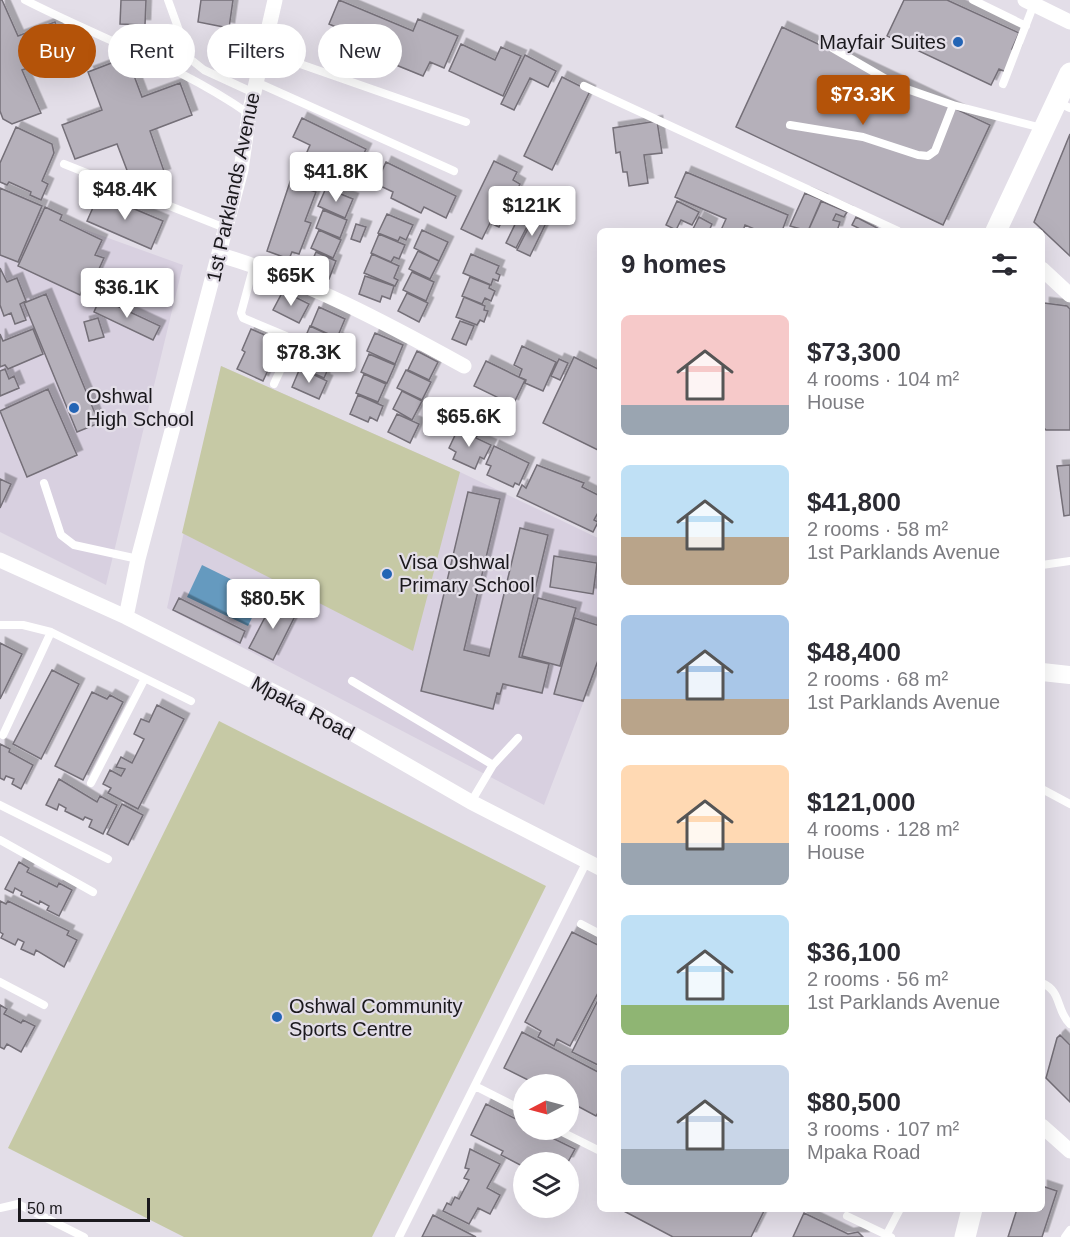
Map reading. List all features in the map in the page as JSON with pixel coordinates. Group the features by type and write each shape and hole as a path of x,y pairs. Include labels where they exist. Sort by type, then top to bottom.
{"main road":[{"path":"999,228 1044,128 1063,105 1070,73"},
{"path":"965,1237 971,1212"}],"street":[{"name":"1st Parklands Avenue","path":"269,24 275,0"},
{"path":"1030,2 1070,21"},
{"name":"1st Parklands Avenue","path":"126,617 138,559 241,170 257,78"},
{"path":"220,255 254,265 311,287 464,366"},
{"path":"1045,272 1070,295"},
{"name":"Mpaka Road","path":"0,560 126,617 320,715 471,802 593,865"},
{"path":"1045,672 1070,675"},
{"path":"1045,1129 1070,1151"}],"lane":[{"path":"25,0 170,68 225,97 249,114"},
{"path":"168,0 189,58 204,70 255,87 454,171"},
{"path":"973,0 1026,26"},
{"path":"1003,84 1026,26 1030,2"},
{"path":"822,42 898,86 953,105 1044,128"},
{"path":"306,66 466,122"},
{"path":"584,86 892,228"},
{"path":"790,125 863,137 918,155 928,156 935,151 953,105"},
{"path":"64,164 225,228"},
{"path":"254,265 241,313 243,318 286,336 289,342 289,350 274,384"},
{"path":"44,483 61,535 66,541 74,545 138,559"},
{"path":"1045,565 1070,561"},
{"path":"0,625 23,625 51,632 144,680 191,701"},
{"path":"3,735 51,632"},
{"path":"91,783 144,680"},
{"path":"352,681 493,765"},
{"path":"471,802 493,765 518,738"},
{"path":"1045,791 1070,804"},
{"path":"0,805 108,859"},
{"path":"0,840 93,892"},
{"path":"399,1237 475,1086 593,865"},
{"path":"581,924 597,932"},
{"path":"0,982 44,1005"},
{"path":"1045,985 1057,995 1061,1014 1070,1024"},
{"path":"475,1086 513,1106"},
{"path":"577,1140 597,1150"},
{"path":"0,1208 18,1204 84,1237"},
{"path":"847,1216 889,1236 899,1212"},
{"path":"1065,1237 1070,1230"}],"shaded area":[{"name":"Oshwal High School","path":"0,199 183,265 106,585 0,532"},
{"name":"Visa Oshwal Primary School","path":"221,366 460,472 597,538 597,667 544,805 167,608"}],"green space":[{"path":"221,366 460,472 413,651 182,533"},
{"name":"Oshwal Community Sports Centre","path":"219,721 546,886 372,1237 184,1237 8,1148"}],"water":[{"path":"202,565 263,595 248,626 187,597"}],"building":[{"path":"0,0 2,0 18,36 18,78 26,78 41,113 12,124 3,119 0,111"},
{"path":"121,0 146,0 145,24 120,24"},
{"path":"201,0 233,0 230,24 198,22"},
{"path":"339,0 396,24 329,24"},
{"name":"Mayfair Suites","path":"904,0 947,0 1019,33 1012,49 1016,50 1006,72 999,69 991,85 887,36"},
{"path":"418,19 458,36 444,68 430,62 423,76 402,67 402,26 413,31"},
{"path":"782,27 990,125 943,225 736,127"},
{"path":"461,44 495,60 501,47 521,56 503,96 449,71"},
{"path":"525,55 556,71 548,87 530,78 514,110 501,104"},
{"path":"108,64 108,78 135,78 142,97 180,83 192,115 150,131 165,174 133,186 117,144 75,159 62,125 102,110 90,78 96,78 96,69"},
{"path":"562,77 590,91 552,170 524,156"},
{"path":"302,118 366,149 357,168 346,162 342,170 307,152 310,145 293,137"},
{"path":"657,121 662,153 644,155 648,183 629,186 627,172 623,172 620,152 616,153 613,128"},
{"path":"16,127 52,144 54,153 42,181 48,184 41,200 30,195 31,192 9,182 7,185 0,182 0,163"},
{"path":"1070,134 1070,256 1045,232 1045,228 1040,228 1034,222"},
{"path":"494,161 517,172 513,180 520,184 499,227 490,223 482,239 461,229"},
{"path":"386,162 456,196 446,218 424,207 421,213 391,198 393,192 376,184"},
{"path":"686,172 788,215 783,228 752,228 745,225 744,228 722,228 726,219 675,197"},
{"path":"293,173 314,181 310,190 316,192 305,221 311,223 299,254 292,252 289,259 267,251"},
{"path":"0,188 42,206 18,262 0,255"},
{"path":"326,188 353,199 345,218 318,206"},
{"path":"805,193 822,200 809,228 790,226"},
{"path":"99,194 163,221 151,249 87,221"},
{"path":"677,201 699,212 692,225 681,220 677,228 666,225"},
{"path":"821,201 847,212 844,217 836,214 833,220 840,222 838,228 809,228"},
{"path":"45,207 62,215 60,220 102,240 95,255 104,258 93,282 87,279 80,295 18,266"},
{"path":"523,208 534,213 516,248 506,243"},
{"path":"323,210 347,220 340,238 316,228"},
{"path":"387,214 413,225 406,240 400,237 398,241 378,233"},
{"path":"534,217 546,223 530,256 517,250"},
{"path":"699,217 712,224 710,228 694,228"},
{"path":"856,217 877,228 858,228 852,225"},
{"path":"356,224 366,227 360,242 351,239"},
{"path":"319,230 341,240 333,258 311,248"},
{"path":"422,230 448,242 439,261 414,248"},
{"path":"379,234 405,245 399,259 394,257 391,262 371,253"},
{"path":"418,251 439,261 430,279 409,269"},
{"path":"316,252 336,261 329,279 308,270"},
{"path":"372,254 399,266 394,278 398,280 395,286 364,273"},
{"path":"471,254 499,266 496,273 500,275 498,281 493,279 491,285 463,273"},
{"path":"0,268 7,282 17,278 26,301 20,304 26,320 15,324 11,313 4,316 0,305"},
{"path":"412,272 434,282 426,301 403,290"},
{"path":"365,276 394,286 390,299 382,296 380,302 359,294"},
{"path":"470,277 490,285 489,288 495,291 491,301 485,298 482,304 462,296"},
{"path":"283,291 309,304 299,323 273,310"},
{"path":"407,293 428,303 419,322 398,311"},
{"path":"46,294 99,423 77,432 24,303"},
{"path":"464,297 485,306 484,310 488,311 484,322 480,320 477,325 456,317"},
{"path":"100,298 160,326 153,340 94,312"},
{"path":"1045,303 1067,306 1070,309 1070,430 1046,430"},
{"path":"319,307 345,319 337,338 311,326"},
{"path":"98,318 104,337 89,341 84,322"},
{"path":"460,321 474,326 466,345 452,339"},
{"path":"310,326 338,339 330,358 302,345"},
{"path":"33,329 43,354 8,369 5,365 0,367 0,334 3,341"},
{"path":"251,329 281,342 273,360 268,358 264,366 269,368 263,381 237,369 245,352 242,350"},
{"path":"375,333 403,345 395,364 367,351"},
{"path":"522,346 556,362 543,391 525,383 526,380 519,377 522,369 514,365"},
{"path":"310,349 332,360 324,378 301,368"},
{"path":"417,351 438,362 429,380 408,370"},
{"path":"369,354 395,365 387,383 361,372"},
{"path":"574,357 597,368 597,450 543,423"},
{"path":"559,359 568,363 560,380 551,376"},
{"path":"486,361 525,380 513,405 474,386"},
{"path":"300,368 327,381 319,399 292,387"},
{"path":"5,369 9,379 14,376 19,388 0,396 0,371"},
{"path":"406,370 431,382 422,400 397,388"},
{"path":"364,374 386,384 378,402 356,393"},
{"path":"48,389 77,455 27,477 0,411"},
{"path":"402,391 422,401 412,420 393,409"},
{"path":"358,395 383,406 377,421 370,417 368,422 350,414"},
{"path":"397,414 419,424 410,443 388,432"},
{"path":"467,427 479,433 476,438 491,445 484,459 480,457 475,469 453,459 456,452 449,448 457,431 464,435"},
{"path":"494,446 529,463 519,485 515,483 513,487 487,475 491,466 486,464"},
{"path":"537,465 584,483 582,487 597,494 597,514 594,520 597,524 593,532 517,496 522,485 526,488"},
{"path":"1070,465 1070,515 1064,516 1057,466"},
{"path":"0,479 11,484 0,508"},
{"path":"468,492 500,499 464,650 489,656 520,528 548,535 519,657 549,664 542,693 503,684 500,694 497,693 493,709 421,691"},
{"path":"554,556 597,563 593,594 550,587"},
{"path":"179,598 245,631 240,643 173,610"},
{"path":"538,598 576,608 560,666 522,656"},
{"path":"274,600 297,612 273,660 249,648"},
{"path":"575,618 597,625 597,663 583,701 554,694"},
{"path":"0,643 22,654 0,699"},
{"path":"52,670 79,684 41,759 13,744"},
{"path":"92,692 107,699 110,695 123,702 83,780 55,766"},
{"path":"157,705 184,719 138,809 108,793 111,788 103,784 110,770 121,776 125,769 116,767 121,757 132,763 144,739 134,734 141,719 149,722"},
{"path":"0,744 10,749 9,752 33,765 21,789 12,784 14,779 6,776 4,780 0,778"},
{"path":"59,779 97,802 100,796 117,805 103,834 89,827 92,820 85,817 83,820 65,811 66,808 59,804 57,810 46,805"},
{"path":"122,804 143,815 128,845 107,834"},
{"path":"19,862 29,868 27,872 57,887 59,883 72,890 59,916 47,910 49,906 21,895 22,892 15,888 13,893 5,889"},
{"path":"0,901 6,904 8,901 69,931 67,935 77,940 64,967 36,950 34,955 21,949 24,942 18,939 15,945 1,938 3,934 0,932"},
{"path":"572,932 597,944 597,995 570,1046 557,1039 554,1046 538,1037 541,1031 525,1022"},
{"path":"597,1002 597,1064 572,1052"},
{"path":"0,1005 7,1009 4,1014 21,1023 23,1020 35,1026 21,1052 7,1044 4,1049 0,1047"},
{"path":"522,1032 597,1071 597,1114 596,1116 579,1107 579,1074 516,1074 504,1068"},
{"path":"1060,1035 1070,1045 1070,1102 1046,1078 1057,1038"},
{"path":"486,1104 513,1118 513,1140 557,1140 575,1149 573,1152 513,1152 513,1161 501,1155 503,1151 471,1135"},
{"path":"470,1149 500,1164 487,1188 500,1195 490,1214 478,1208 469,1224 443,1211 447,1203 451,1205 455,1197 459,1199 469,1180 464,1178 469,1169 465,1168"},
{"path":"1045,1187 1057,1191 1042,1237 1008,1237 1016,1212 1045,1212"},
{"path":"626,1212 764,1212 751,1237 673,1237"},
{"path":"804,1213 848,1234 858,1232 863,1237 793,1237"},
{"path":"433,1215 476,1237 422,1237"}],"place":[{"name":"Mayfair Suites","path":"958,42"},
{"name":"Oshwal High School","path":"74,408"},
{"name":"Visa Oshwal Primary School","path":"387,574"},
{"name":"Oshwal Community Sports Centre","path":"277,1017"}]}
